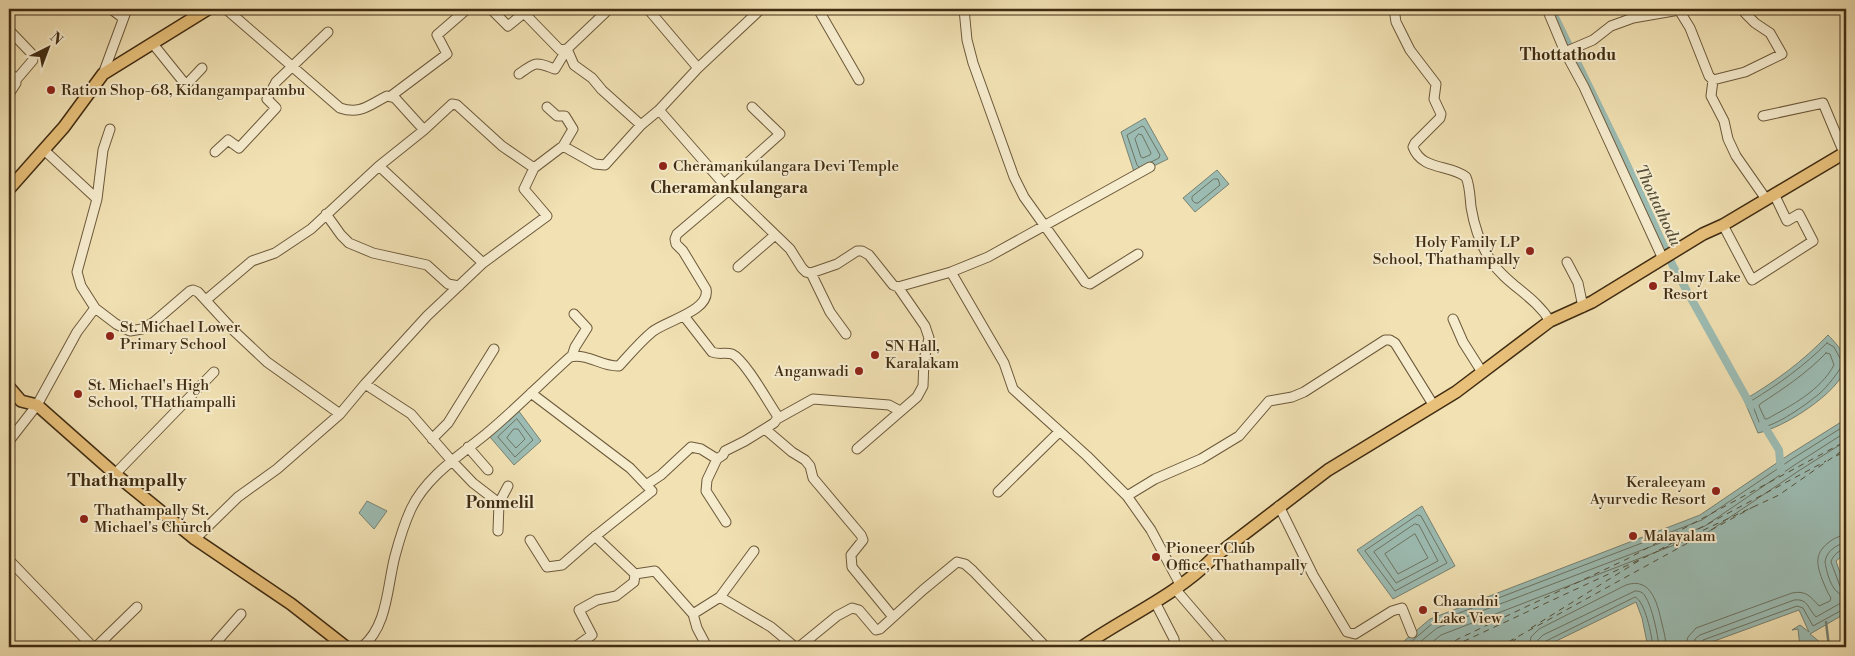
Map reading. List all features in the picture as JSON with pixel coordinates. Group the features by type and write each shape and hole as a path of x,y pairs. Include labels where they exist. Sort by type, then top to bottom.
{"main road":[{"path":"9,189 64,127 104,74 208,9"},
{"path":"1082,647 1114,625 1178,588 1197,574 1212,558 1348,457 1434,406 1550,321 1583,307 1703,234 1723,225 1845,152"},
{"path":"9,387 21,402 37,405 115,474 195,539 291,604 343,646"}],"street":[{"path":"111,9 123,18"},
{"path":"104,74 127,9"},
{"path":"226,9 340,108 349,112 357,112 387,96 391,96 447,54 437,36 467,9"},
{"path":"492,9 508,26 524,13 560,50 567,49"},
{"path":"519,74 533,63 555,69 567,49 609,9"},
{"path":"648,9 698,68"},
{"path":"563,146 595,164 605,164 698,68 761,9"},
{"path":"818,9 858,80"},
{"path":"964,9 967,40 973,64 1009,164 1020,188 1045,226 1087,284 1090,284 1138,254"},
{"path":"1394,9 1396,22 1410,50 1436,84 1434,98 1441,114 1440,118 1415,143 1413,147 1414,152 1435,167 1462,174 1466,177 1475,227 1491,261 1504,277 1544,310 1550,321"},
{"path":"1547,9 1569,51 1584,87 1666,257"},
{"path":"1713,80 1746,72 1782,54 1770,33 1755,23 1745,13 1748,9"},
{"path":"1569,51 1593,40 1611,26 1633,18 1679,10 1690,28 1708,76 1713,80"},
{"path":"9,30 32,54 33,60 16,80 9,94"},
{"path":"215,152 228,140 238,148 276,108 267,99 276,82 328,32"},
{"path":"152,44 186,85 202,68"},
{"path":"567,49 574,65 592,78 602,90 642,125"},
{"path":"9,72 16,80"},
{"path":"1713,80 1711,96 1724,121 1728,139 1736,156 1787,221 1799,214 1813,241 1752,280 1723,225"},
{"path":"391,96 424,130"},
{"path":"1763,116 1823,103 1845,152"},
{"path":"206,300 248,263 281,250 310,229 379,166 424,130 452,104 456,105 502,146 534,168"},
{"path":"195,539 238,497 277,469 340,414 427,316 484,263 547,216 524,188 534,168 563,146 573,129 565,116 557,116 547,107"},
{"path":"572,356 589,357 611,366 619,366 652,331 684,316 705,300 707,295 706,289 675,240 677,234 780,134 752,107"},
{"path":"659,110 727,187 790,249 806,272 811,273 837,264 857,251 862,251 869,255 893,285 898,287 925,326 929,338 924,360 923,386 916,397 857,449"},
{"path":"110,129 103,150 98,199 77,272 81,286 95,308 116,324 130,330 142,329 154,322 190,291 198,292 232,330 267,362 340,414"},
{"path":"44,150 98,199"},
{"path":"379,166 484,263"},
{"path":"898,287 951,272 1002,250 1150,167"},
{"path":"326,214 349,243 373,252 428,265 448,284 459,286"},
{"path":"738,267 775,235"},
{"path":"1567,262 1578,283 1583,307"},
{"path":"951,272 1004,363 1013,389 1087,456 1127,496 1150,530 1178,588 1225,647"},
{"path":"811,273 830,312 846,334"},
{"path":"9,441 37,405 77,332 95,308"},
{"path":"362,647 375,634 379,625 395,556 411,510 420,493 451,460 486,434 572,356 575,347 587,328 574,314"},
{"path":"684,316 712,352 716,354 728,353 736,357 757,382 777,415 777,419"},
{"path":"1453,319 1463,342 1482,372"},
{"path":"1127,496 1155,479 1202,460 1238,436 1268,401 1292,397 1304,392 1385,340 1390,340 1395,344 1434,406"},
{"path":"432,439 448,424 494,349"},
{"path":"115,474 214,372"},
{"path":"365,384 411,414 473,483 499,503"},
{"path":"530,540 547,567 562,565 652,491 618,458 531,393"},
{"path":"726,522 706,491 707,480 717,459 723,456 725,451 745,441 777,419 813,399 889,405 900,411"},
{"path":"765,429 792,452 805,460 810,466 812,478 861,535 863,540 851,555 852,566 893,617"},
{"path":"998,492 1059,432"},
{"path":"468,447 488,470"},
{"path":"646,485 661,475 691,448 701,449 717,459"},
{"path":"498,531 499,503 508,486"},
{"path":"1280,506 1313,575 1347,632 1355,634 1402,608 1412,633"},
{"path":"595,536 635,574"},
{"path":"693,614 720,596 754,551"},
{"path":"9,560 95,647 137,607"},
{"path":"720,596 797,647 837,616 852,608 858,610 876,630 880,629 922,590 957,562 965,564 973,571 1046,647"},
{"path":"635,574 655,571 693,614 697,628 707,647"},
{"path":"575,647 592,635 579,610 597,600 616,596 634,582 635,574"},
{"path":"1155,602 1174,639 1175,647"},
{"path":"212,647 241,614"}],"water":[{"path":"1145,118 1168,159 1135,175 1121,132"},
{"path":"1217,170 1229,184 1195,212 1183,198"},
{"path":"1828,335 1845,359 1846,367 1841,377 1833,388 1809,408 1769,430 1758,433 1744,400 1788,371"},
{"path":"518,410 541,441 514,465 490,437"},
{"path":"1846,419 1846,553 1836,561 1846,590 1846,613 1810,634 1826,647 1800,647 1798,629 1792,630 1800,625 1809,632 1799,610 1698,647 1648,647 1642,618 1636,602 1544,647 1397,647 1430,619 1700,515 1790,454"},
{"path":"367,501 387,511 374,529 359,513"},
{"path":"1422,506 1455,566 1393,599 1357,550"}],"waterway":[{"name":"Thottathodu","path":"1552,11 1622,154 1673,266 1751,406"},
{"name":"Thottathodu","path":"1763,424 1779,450 1781,471"},
{"path":"1826,622 1829,647"}],"ferry route":[{"path":"1446,647 1458,639 1627,559 1846,441"},
{"path":"1454,647 1779,495 1846,448"},
{"path":"1836,456 1846,451"},
{"path":"1659,550 1826,461"},
{"path":"1499,647 1753,507"},
{"path":"1531,628 1640,560"},
{"path":"1503,647 1516,639"}],"place":[{"name":"Ration Shop-68, Kidangamparambu","path":"51,90"},
{"name":"Cheramankulangara Devi Temple","path":"663,166"},
{"name":"Holy Family LP School, Thathampally","path":"1530,251"},
{"name":"Palmy Lake Resort","path":"1653,286"},
{"name":"St. Michael Lower Primary School","path":"110,336"},
{"name":"SN Hall, Karalakam","path":"875,355"},
{"name":"Anganwadi","path":"859,371"},
{"name":"St. Michael's High School, THathampalli","path":"78,394"},
{"name":"Keraleeyam Ayurvedic Resort","path":"1716,491"},
{"name":"Thathampally St. Michael's Church","path":"84,519"},
{"name":"Malayalam","path":"1633,536"},
{"name":"Pioneer Club Office, Thathampally","path":"1156,557"},
{"name":"Chaandni Lake View","path":"1423,610"}],"district":[{"name":"Thottathodu","path":"1568,54"},
{"name":"Cheramankulangara","path":"729,187"},
{"name":"Thathampally","path":"127,480"},
{"name":"Ponmelil","path":"500,502"}]}
